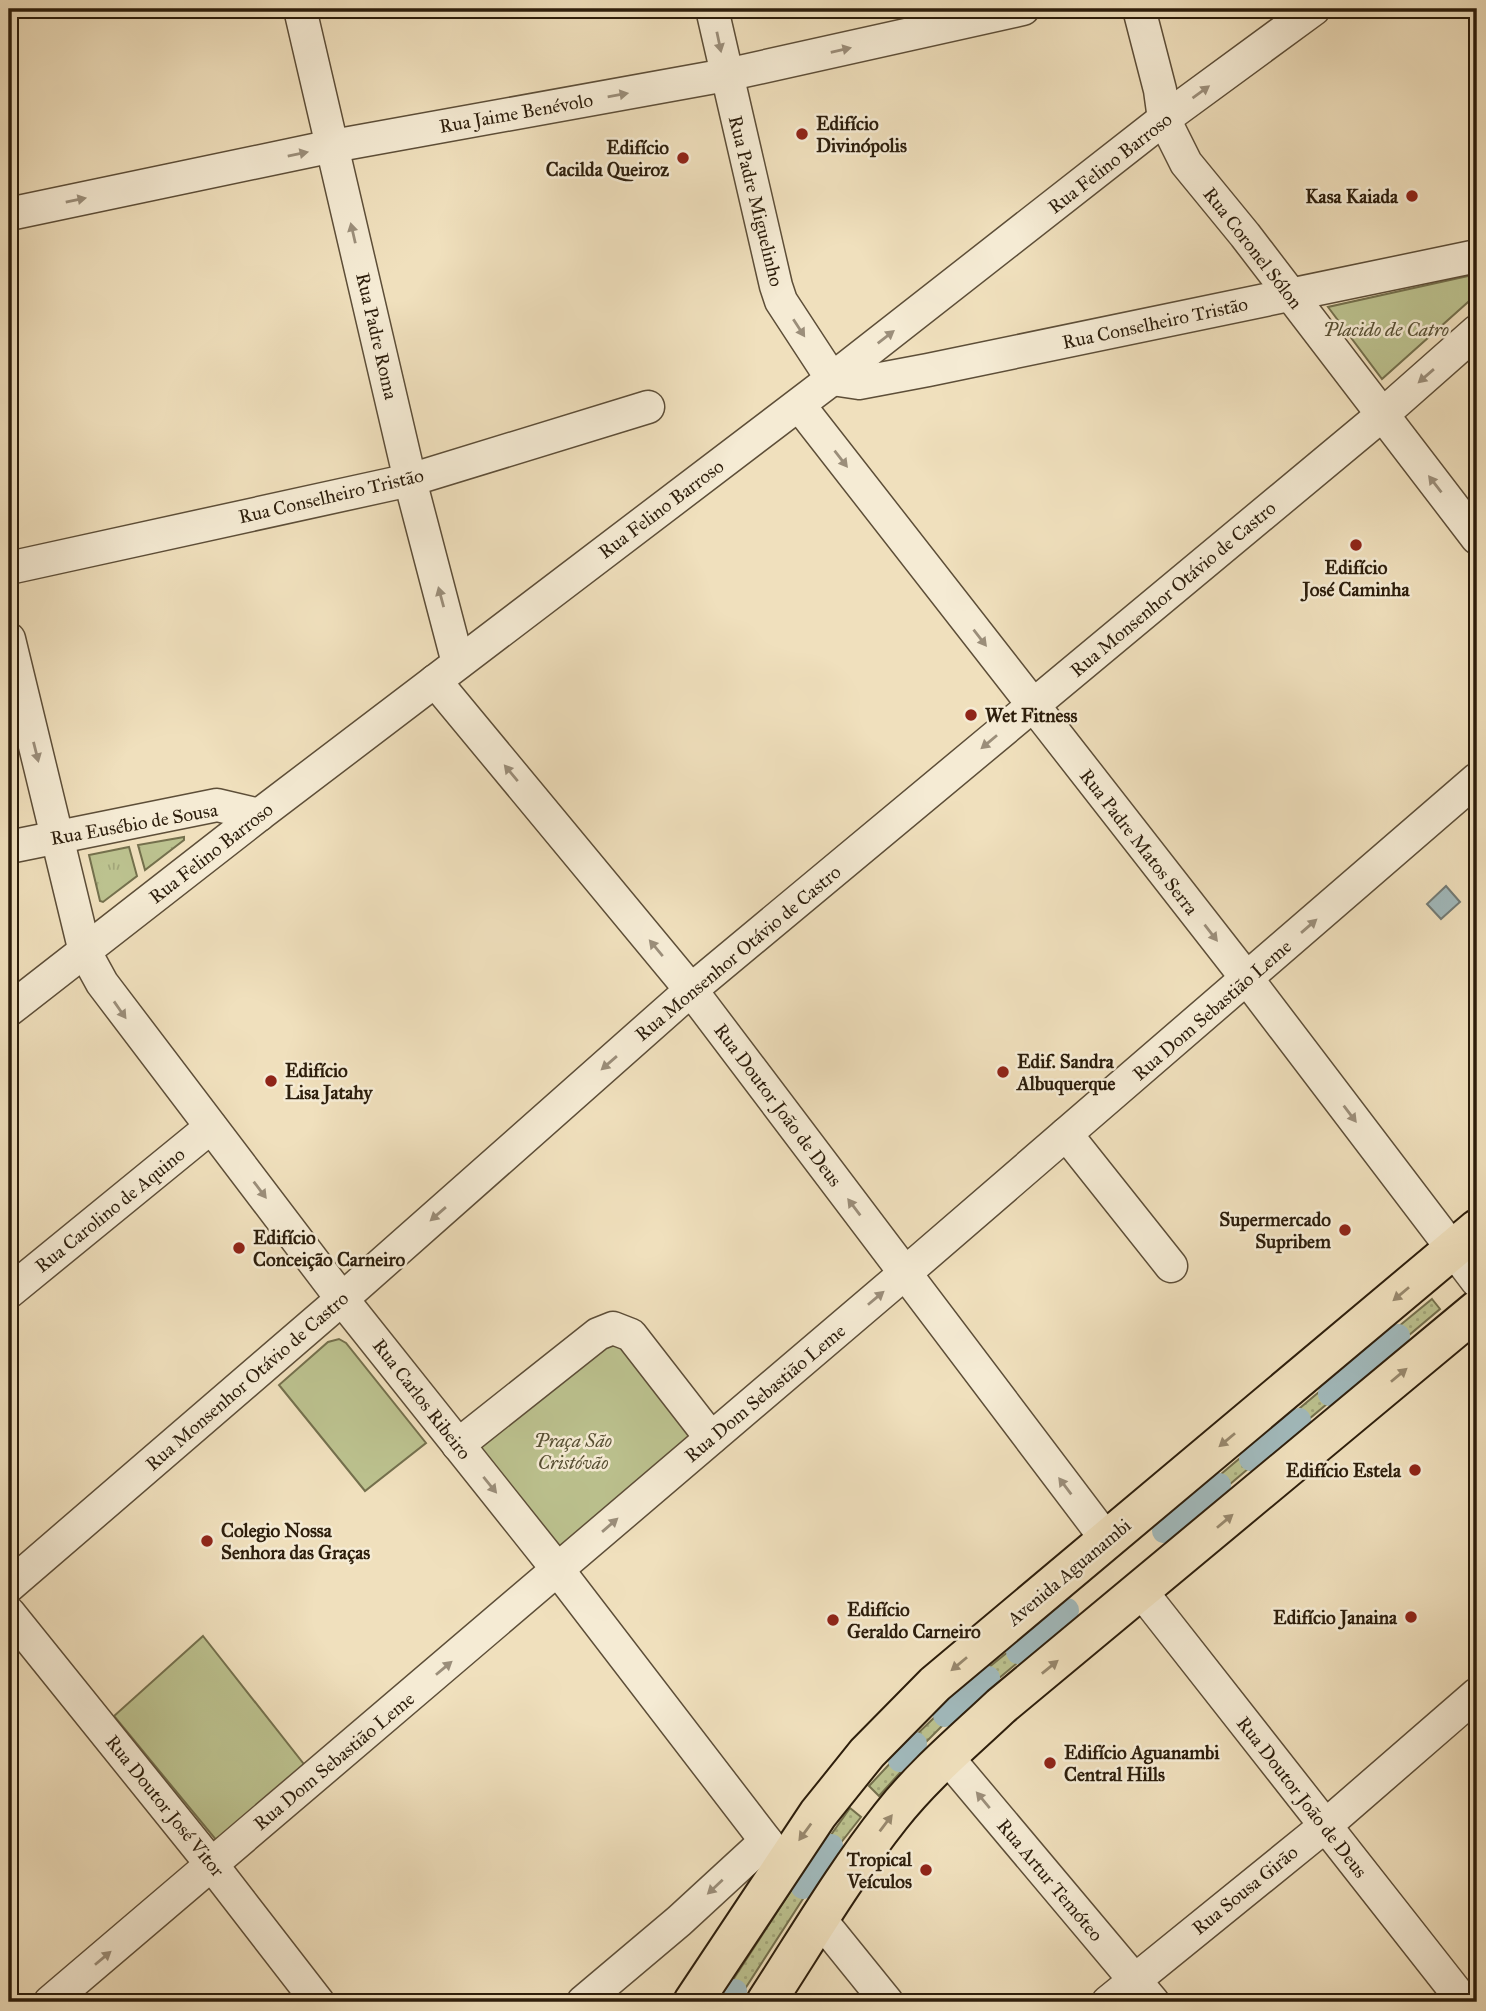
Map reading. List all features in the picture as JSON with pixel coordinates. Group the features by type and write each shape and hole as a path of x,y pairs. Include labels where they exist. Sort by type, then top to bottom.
{"main road":[{"name":"Avenida Aguanambi","path":"693,2002 774,1852 935,1684 1465,1239"},
{"path":"766,2002 820,1918 893,1814 947,1758 1001,1706 1477,1310"}],"street":[{"name":"Rua Padre Roma","path":"300,9 410,480 447,672"},
{"name":"Rua Padre Miguelinho","path":"712,9 776,286 781,301 832,379"},
{"name":"Rua Jaime Benévolo","path":"9,214 332,146 726,75 1023,9"},
{"name":"Rua Coronel Sólon","path":"1139,9 1160,90 1164,120 1186,163 1477,538"},
{"name":"Rua Felino Barroso","path":"9,1010 259,815 799,405 1164,120 1314,9"},
{"name":"Rua Conselheiro Tristão","path":"832,379 859,383 1477,256"},
{"name":"Rua Monsenhor Otávio de Castro","path":"9,1586 342,1299 691,990 1382,415 1477,331"},
{"name":"Rua Padre Matos Serra","path":"799,405 1248,980 1465,1239 1477,1281"},
{"name":"Rua Conselheiro Tristão","path":"9,568 410,480 648,407"},
{"name":"Rua Carlos Ribeiro","path":"9,639 14,684 57,837 85,952 124,1015 342,1299 558,1570 774,1852"},
{"name":"Rua Doutor João de Deus","path":"447,672 1107,1540"},
{"name":"Rua Dom Sebastião Leme","path":"50,2002 1474,788"},
{"name":"Rua Eusébio de Sousa","path":"9,847 217,805 259,815"},
{"name":"Rua Carolino de Aquino","path":"9,1292 211,1127"},
{"path":"1066,1134 1171,1266"},
{"path":"457,1445 598,1334 613,1328 631,1335 711,1438"},
{"name":"Rua Doutor João de Deus","path":"1141,1591 1325,1826 1468,1997"},
{"name":"Rua Doutor José Vitor","path":"9,1613 212,1865 318,2002"},
{"name":"Rua Sousa Girão","path":"1108,2002 1143,1991 1325,1826 1477,1694"},
{"name":"Rua Artur Temóteo","path":"947,1758 1143,1991"},
{"path":"583,2002 679,1921 774,1852"},
{"path":"820,1918 887,2002"}],"green space":[{"name":"Placido de Catro","path":"1477,274 1477,294 1382,379 1328,307"},
{"path":"184,837 184,840 145,870 138,845"},
{"path":"129,847 137,876 103,902 100,901 89,855"},
{"path":"1432,1299 1440,1309 1402,1341 1393,1331"},
{"name":"Praça São Cristóvão","path":"615,1334 696,1432 560,1549 476,1444"},
{"path":"339,1339 346,1343 426,1443 365,1491 279,1385 328,1342"},
{"path":"1325,1387 1334,1398 1303,1424 1294,1413"},
{"path":"1246,1453 1255,1463 1223,1490 1214,1480"},
{"path":"203,1636 307,1768 217,1841 114,1716"},
{"path":"1014,1647 1023,1658 992,1684 983,1672"},
{"path":"941,1711 949,1719 919,1749 911,1740"},
{"path":"896,1757 906,1766 879,1796 869,1786"},
{"path":"850,1808 861,1817 836,1849 826,1842"},
{"path":"796,1883 808,1891 741,1995 729,1986"}],"water":[{"path":"1446,886 1460,902 1441,919 1427,904"}],"waterway":[{"path":"1330,1394 1398,1336"},
{"path":"1251,1459 1299,1420"},
{"path":"1164,1531 1219,1485"},
{"path":"1018,1652 1067,1610"},
{"path":"945,1715 988,1678"},
{"path":"900,1760 915,1744"},
{"path":"803,1887 831,1846"},
{"path":"728,2002 735,1991"}],"place":[{"name":"Edifício Divinópolis","path":"802,134"},
{"name":"Edifício Cacilda Queiroz","path":"683,158"},
{"name":"Kasa Kaiada","path":"1412,196"},
{"name":"Edifício José Caminha","path":"1356,545"},
{"name":"Wet Fitness","path":"971,715"},
{"name":"Edif. Sandra Albuquerque","path":"1003,1072"},
{"name":"Edifício Lisa Jatahy","path":"271,1081"},
{"name":"Supermercado Supribem","path":"1345,1230"},
{"name":"Edifício Conceição Carneiro","path":"239,1248"},
{"name":"Edifício Estela","path":"1415,1470"},
{"name":"Colegio Nossa Senhora das Graças","path":"207,1541"},
{"name":"Edifício Janaina","path":"1411,1617"},
{"name":"Edifício Geraldo Carneiro","path":"833,1620"},
{"name":"Edifício Aguanambi Central Hills","path":"1050,1763"},
{"name":"Tropical Veículos","path":"926,1870"}]}
